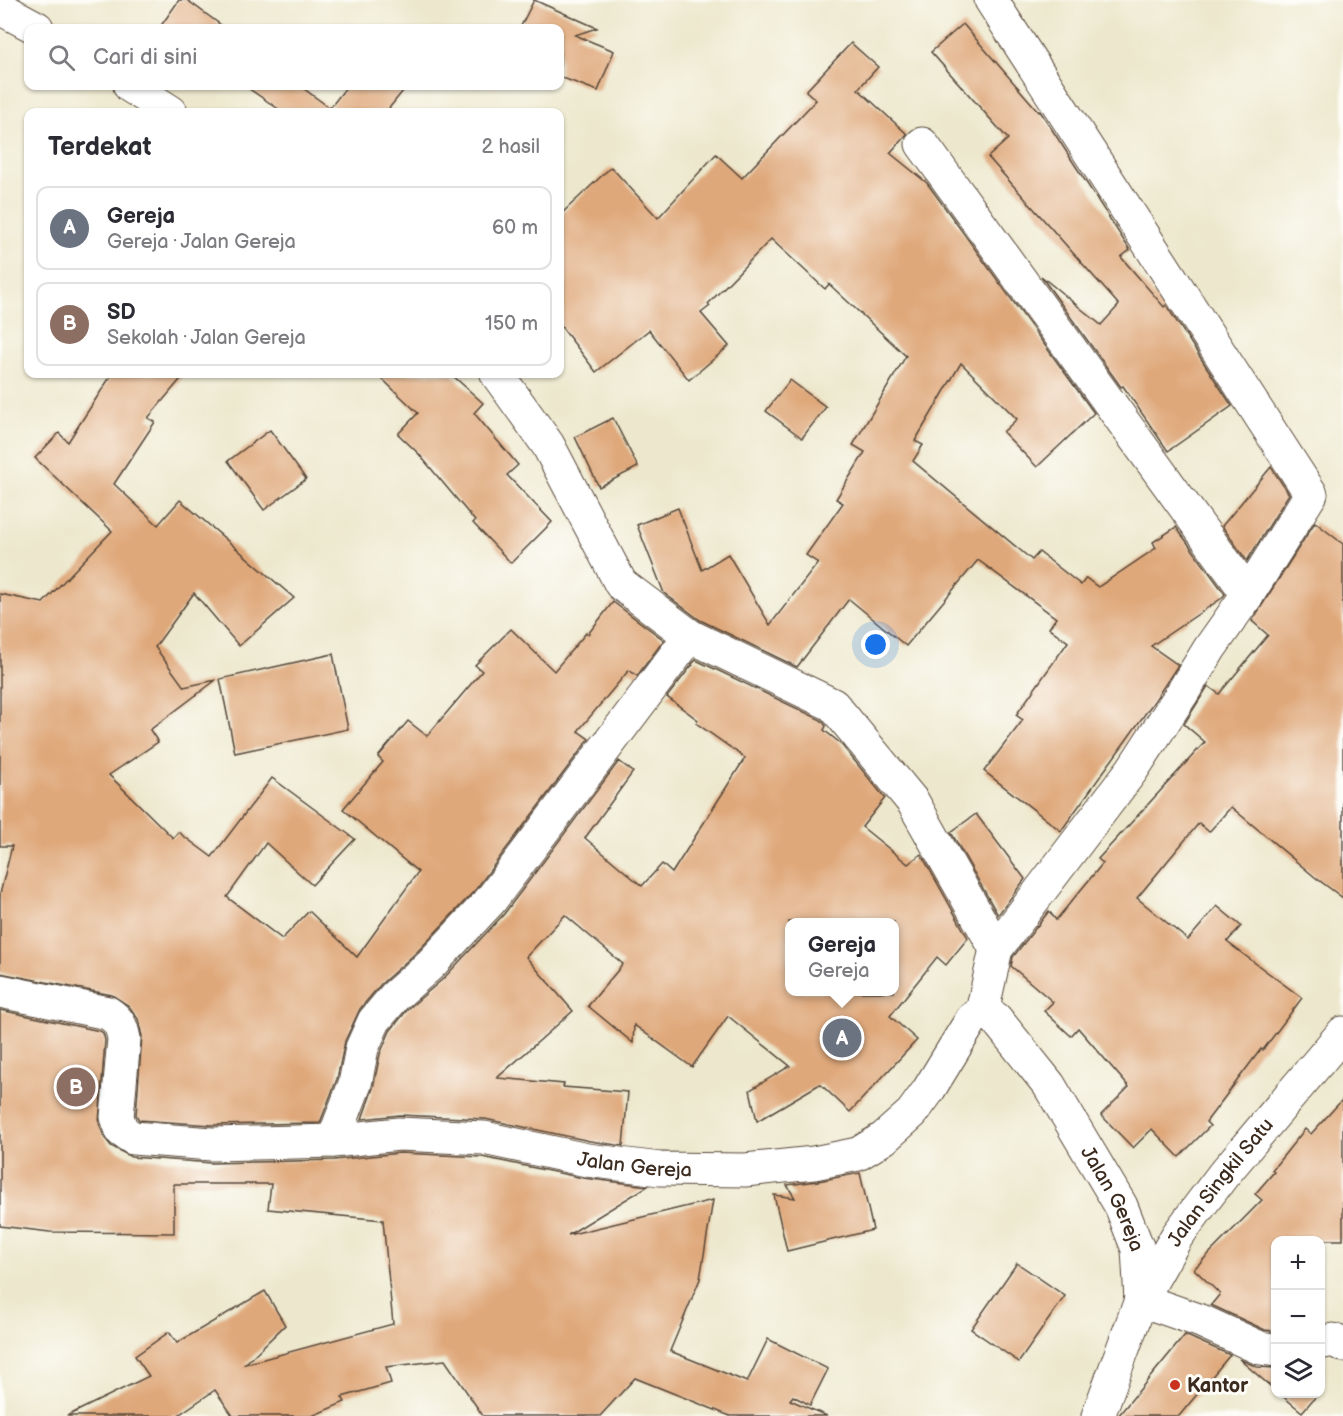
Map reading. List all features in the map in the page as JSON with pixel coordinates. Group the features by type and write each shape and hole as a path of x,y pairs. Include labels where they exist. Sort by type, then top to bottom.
{"street":[{"path":"982,1012 996,948 1132,770 1311,494 992,0"},
{"path":"0,8 30,24"},
{"path":"136,90 165,108"},
{"path":"922,144 1248,594"},
{"path":"500,378 548,445 621,584 690,636 833,705 913,802 996,948"},
{"path":"333,1141 355,1084 362,1048 374,1021 395,996 430,965 490,901 690,636"},
{"name":"Jalan Gereja","path":"0,992 108,1013 117,1019 123,1029 124,1039 117,1117 122,1131 133,1138 212,1144 333,1141 399,1134 484,1138 587,1160 660,1169 745,1170 814,1163 858,1154 884,1138 912,1113 972,1019 982,1012 996,1019 1049,1085 1121,1206 1138,1249 1141,1300"},
{"name":"Jalan Singkil Satu","path":"1098,1416 1141,1300 1177,1236 1216,1184 1343,1033"},
{"path":"1141,1300 1202,1321 1260,1348 1271,1349"},
{"path":"1325,1342 1333,1340 1343,1345"}],"building":[{"path":"179,0 187,0 220,24 162,24"},
{"path":"534,0 597,28 575,35 614,51 598,91 564,78 564,24 522,24"},
{"path":"963,24 1040,111 1130,250 1121,257 1164,307 1166,305 1232,406 1168,451 1041,276 1101,325 1119,305 988,157 1008,139 931,52"},
{"path":"851,43 878,67 858,89 907,134 890,153 927,183 1094,413 1037,467 1003,432 1017,419 961,363 915,441 923,445 913,461 1032,560 1039,552 1081,585 1086,578 1098,587 1156,548 1153,542 1176,527 1225,594 1151,646 1178,665 1061,831 984,771 1023,720 1016,715 1068,642 1049,628 1056,618 978,560 906,646 849,599 797,667 700,620 664,593 637,525 678,508 702,570 728,554 770,625 818,563 806,555 843,503 836,499 865,452 853,445 906,356 829,284 825,289 771,239 701,313 729,346 689,380 649,330 596,372 564,330 564,211 611,167 658,218 716,154 742,178 816,100 806,91"},
{"path":"251,90 305,90 330,108 277,108"},
{"path":"344,90 404,90 389,108 330,108"},
{"path":"109,378 182,378 148,418 155,422 114,484 158,525 180,500 294,598 239,646 194,593 155,647 184,687 216,680 150,730 158,742 109,775 173,838 178,832 212,857 272,778 355,839 312,885 266,843 227,897 282,939 309,911 357,957 418,872 343,809 383,762 378,757 408,721 427,736 482,671 475,665 511,629 554,671 613,602 664,640 637,676 629,670 578,731 589,739 476,889 417,952 381,984 360,1009 345,1041 337,1079 320,1123 212,1125 139,1120 136,1115 142,1036 138,1019 129,1006 112,995 0,973 0,894 12,846 0,846 0,594 43,603 112,531 35,458 59,433 68,442"},
{"path":"381,378 455,378 483,403 474,413 518,465 507,475 552,522 511,563 473,523 475,521 418,453 398,434 418,413"},
{"path":"790,380 826,407 802,438 766,411"},
{"path":"613,418 638,467 599,487 575,437"},
{"path":"270,430 306,479 264,510 228,461"},
{"path":"1271,467 1289,494 1247,561 1222,526"},
{"path":"1315,522 1343,544 1343,898 1231,807 1209,832 1199,823 1137,898 1188,940 1217,906 1241,926 1227,942 1302,998 1206,1122 1210,1126 1179,1157 1152,1129 1133,1148 1101,1115 1129,1087 1078,1028 1071,1036 1044,1011 1053,1002 1011,966 1013,957 1049,911 1056,920 1103,863 1098,859 1205,742 1184,724 1208,686 1219,694 1268,635 1252,621"},
{"path":"333,654 348,729 235,753 220,679"},
{"path":"696,660 821,720 826,726 824,730 840,743 885,798 862,827 908,864 921,854 968,938 946,965 937,957 890,1016 917,1040 850,1112 820,1084 757,1121 750,1090 790,1066 728,1016 692,1067 634,1025 633,1043 588,1006 623,964 565,915 526,957 573,1011 497,1078 564,1084 563,1087 628,1092 623,1146 485,1119 400,1115 362,1119 373,1088 380,1054 390,1031 408,1009 444,978 504,914 619,761 633,772 585,838 642,886 662,864 672,873 745,758 696,723 698,720 667,697"},
{"path":"976,814 1025,879 998,915 951,832"},
{"path":"0,1010 103,1033 105,1040 99,1123 104,1137 111,1146 131,1157 212,1163 334,1160 400,1153 482,1157 583,1178 648,1186 568,1235 713,1200 700,1279 670,1351 747,1382 768,1339 828,1369 810,1405 793,1396 790,1400 827,1416 730,1416 635,1378 600,1416 483,1416 445,1360 386,1367 391,1383 342,1397 345,1402 312,1416 233,1416 215,1390 177,1416 67,1416 149,1376 135,1356 169,1332 177,1343 265,1291 285,1325 245,1364 393,1324 383,1220 268,1209 271,1184 174,1184 174,1233 50,1232 0,1226"},
{"path":"1343,1099 1343,1240 1325,1240 1325,1236 1271,1236 1271,1331 1265,1330 1211,1305 1220,1294 1194,1269 1262,1200 1255,1194 1305,1129 1311,1134"},
{"path":"860,1173 873,1230 787,1251 774,1195 795,1198 787,1185"},
{"path":"1017,1263 1065,1296 1019,1362 971,1329"},
{"name":"Kantor","path":"1185,1335 1230,1355 1179,1416 1118,1416"},
{"path":"1239,1359 1257,1367 1271,1368 1271,1387"},
{"path":"1285,1398 1314,1398 1302,1412"}],"place":[{"name":"Gereja","path":"842,1038"},
{"name":"SD","path":"76,1087"},
{"name":"Kantor","path":"1175,1385"}]}
